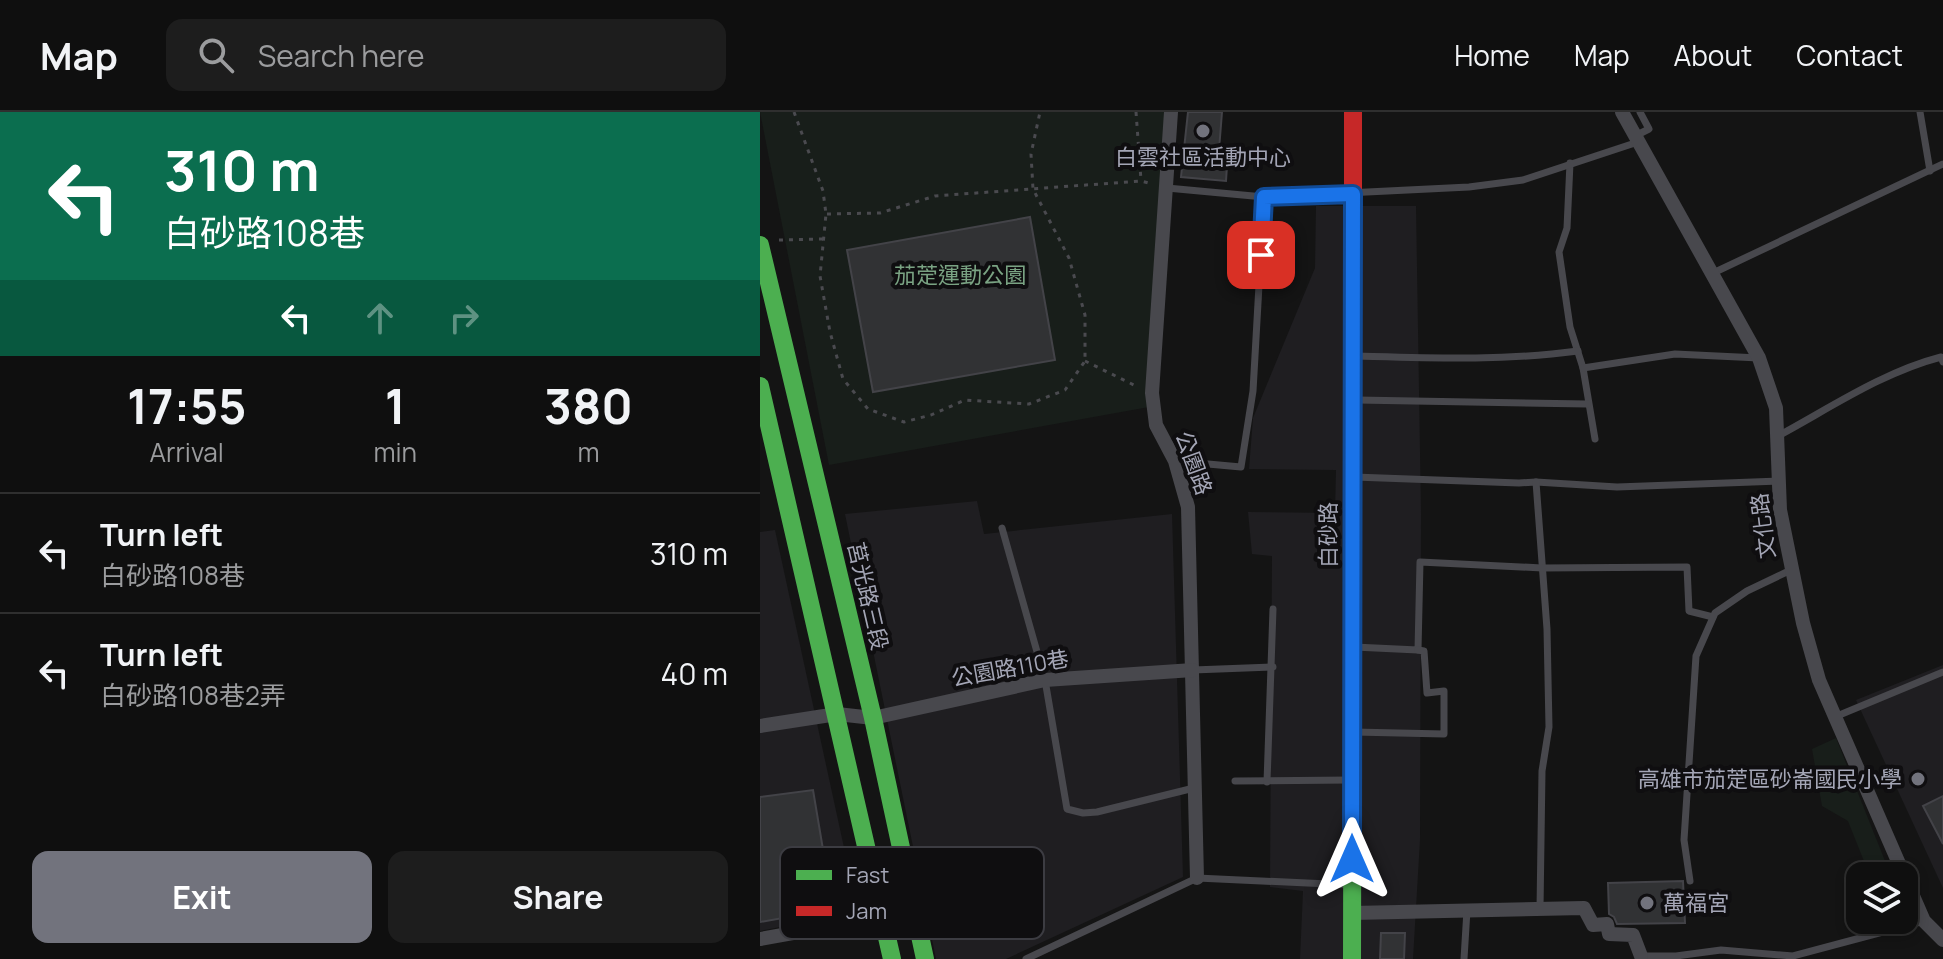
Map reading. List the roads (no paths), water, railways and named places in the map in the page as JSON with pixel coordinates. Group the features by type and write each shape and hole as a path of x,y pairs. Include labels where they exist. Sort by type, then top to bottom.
{"street":[{"name":"公園路","path":"1171,112 1152,393 1156,425 1175,461 1188,507 1197,878"},
{"name":"白砂路","path":"1352,959 1353,112"},
{"name":"文化路","path":"1622,112 1759,358 1773,393 1778,436 1780,510 1796,600 1819,680 1924,921 1943,940"},
{"name":"莒光路三段","path":"766,243 901,847"},
{"path":"760,386 866,847"},
{"name":"公園路110巷","path":"760,726 837,714 873,718 1045,680 1193,670"},
{"path":"1352,913 1584,908 1593,925 1607,924 1609,934 1633,935 1641,956"},
{"path":"760,939 780,935"},
{"path":"887,939 892,959"},
{"name":"莒光路三段","path":"921,939 925,959"}],"lane":[{"path":"1167,188 1264,197 1469,187 1523,180 1636,139 1649,129 1640,112"},
{"path":"1920,112 1930,171"},
{"path":"1570,163 1567,228 1559,252 1570,327 1583,368 1595,439"},
{"path":"1711,274 1943,164"},
{"path":"1175,461 1241,467 1253,391 1264,197"},
{"path":"1352,356 1482,359 1525,358 1578,351"},
{"path":"1583,368 1675,354 1759,358"},
{"path":"1778,436 1886,377 1942,358"},
{"path":"1352,400 1587,404"},
{"path":"1352,477 1617,487 1780,481"},
{"path":"1536,482 1549,727 1542,771 1540,909"},
{"path":"1002,528 1045,680 1067,809 1097,812 1194,788"},
{"path":"1418,650 1420,562 1542,568 1687,567 1689,611 1713,617"},
{"path":"1690,881 1684,840 1696,656 1713,617 1726,604 1791,570"},
{"path":"1267,782 1273,609"},
{"path":"1352,647 1424,651 1427,693 1444,691 1444,734 1352,731"},
{"path":"1193,670 1273,667"},
{"path":"1837,716 1943,672"},
{"path":"1235,781 1352,780"},
{"path":"1026,959 1197,878 1352,885"},
{"path":"1464,959 1467,910"},
{"path":"1641,956 1676,956 1721,950 1793,956 1924,921"}],"place":[{"name":"白雲社區活動中心","path":"1203,131"},
{"name":"高雄市茄萣區砂崙國民小學","path":"1918,779"},
{"name":"萬福宮","path":"1647,903"}],"park label":[{"name":"茄萣運動公園","path":"960,275"}]}
